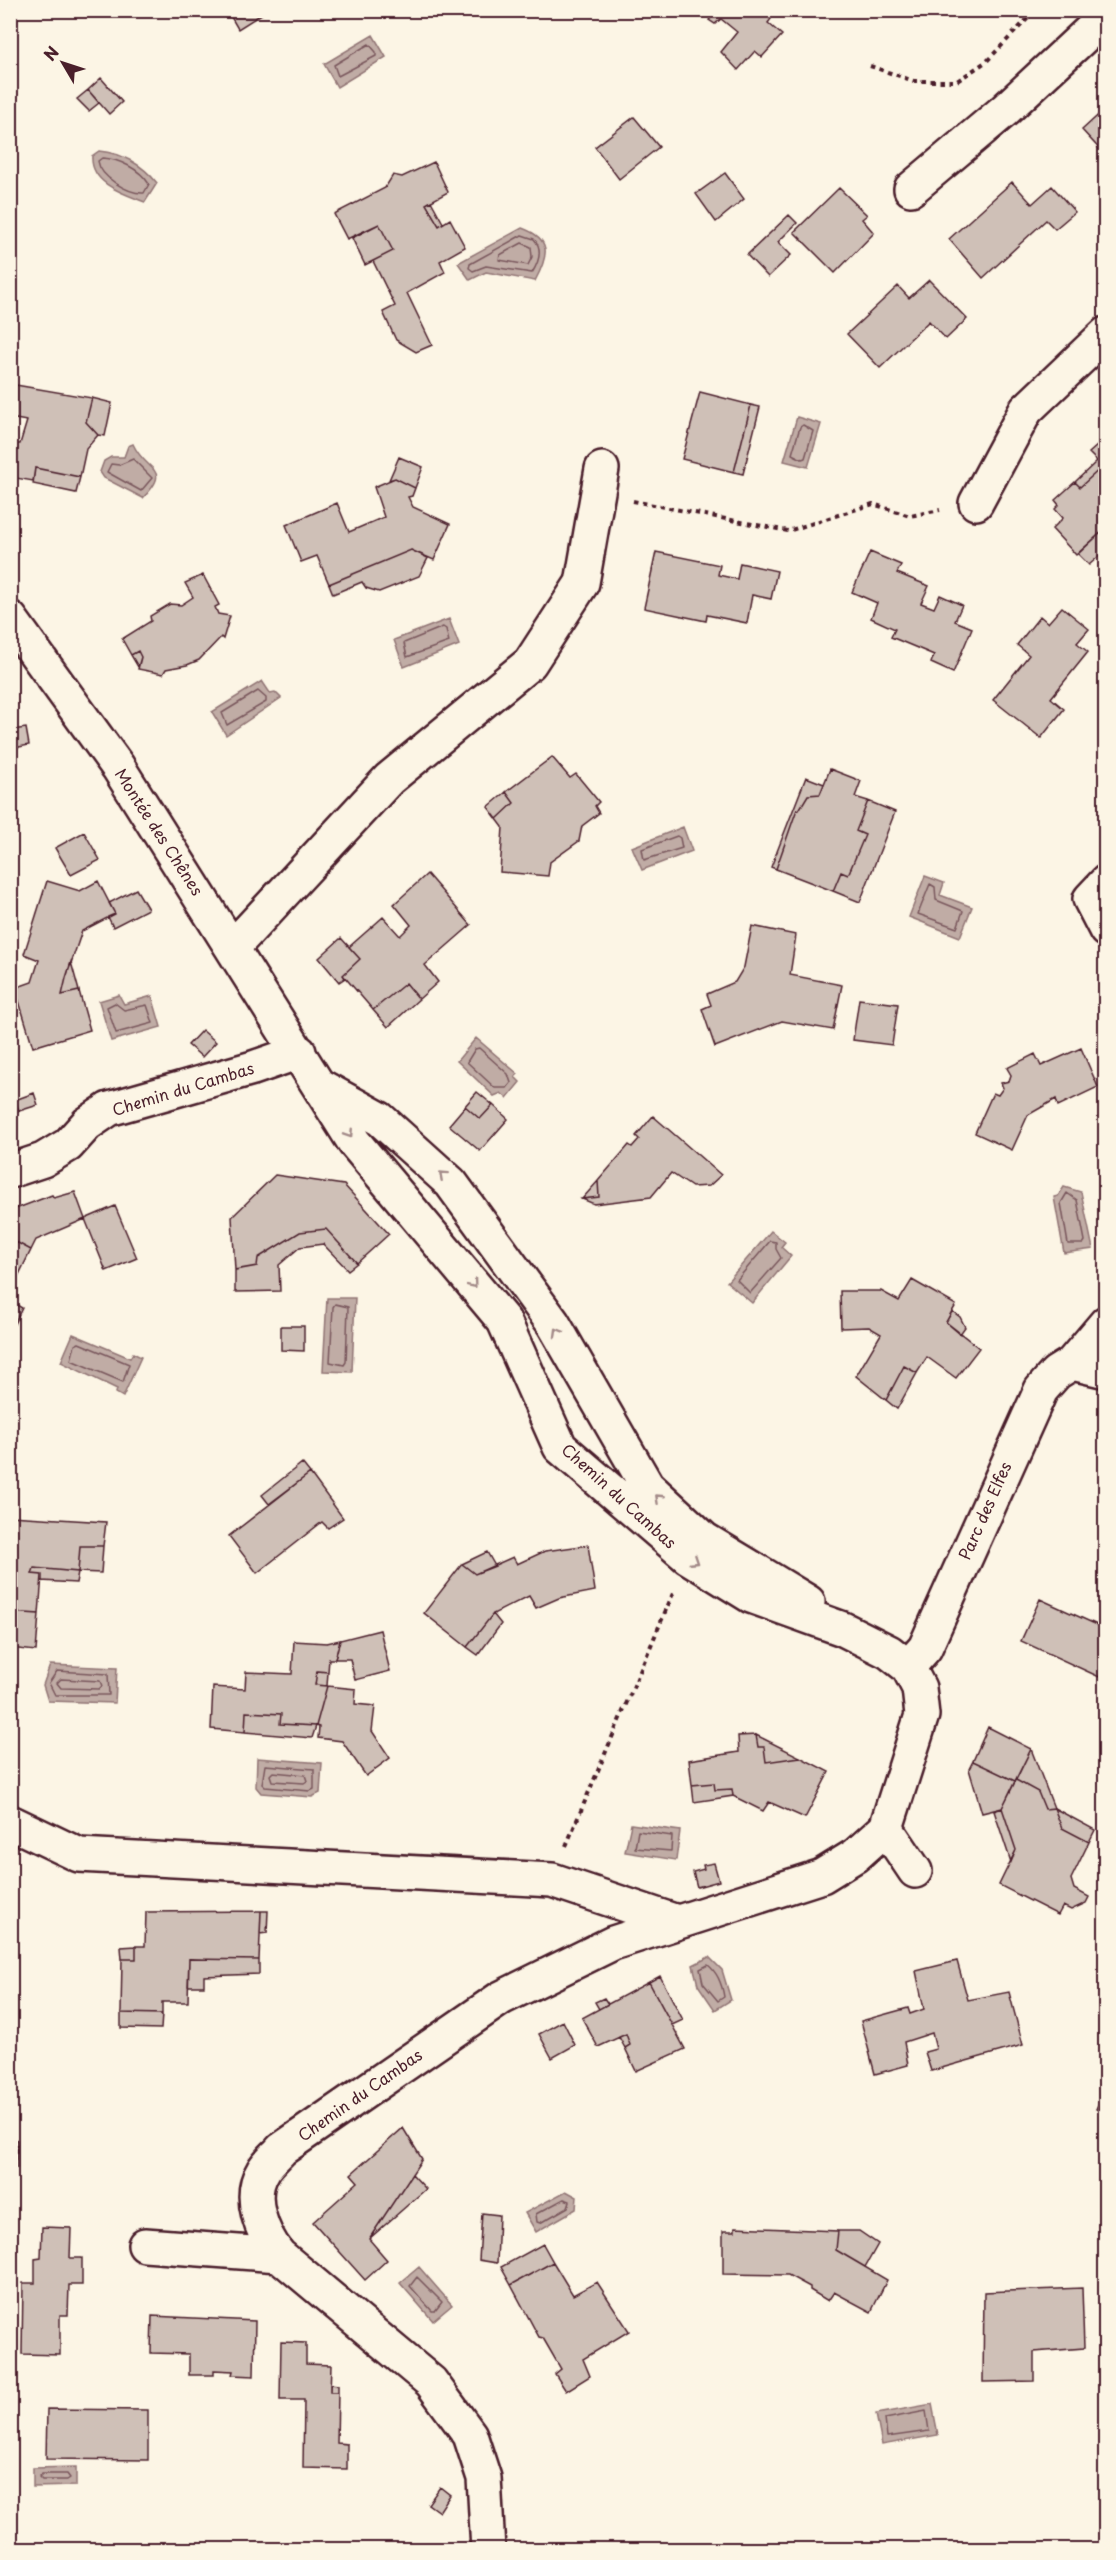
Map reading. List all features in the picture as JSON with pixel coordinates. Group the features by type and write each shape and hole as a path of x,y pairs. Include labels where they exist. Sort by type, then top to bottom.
{"street":[{"path":"911,189 1005,110 1106,16"},
{"path":"976,503 1026,410 1106,334"},
{"path":"233,947 389,779 530,663 582,583 602,469"},
{"name":"Montée des Chênes","path":"10,618 118,767 299,1052"},
{"path":"1106,882 1090,899 1106,930"},
{"name":"Chemin du Cambas","path":"10,1171 43,1160 68,1145 87,1124 110,1109 254,1068 299,1052 354,1142 504,1321 560,1448 688,1557 751,1596 843,1629 889,1652 908,1667"},
{"name":"Chemin du Cambas","path":"317,1084 380,1119 451,1183 553,1323 647,1486 704,1539 811,1603 843,1629"},
{"name":"Parc des Elfes","path":"908,1667 925,1648 1041,1390 1056,1373 1072,1364 1106,1323"},
{"path":"1072,1364 1106,1371"},
{"path":"908,1667 918,1688 921,1715 886,1828 915,1871"},
{"path":"10,1822 79,1855 552,1880 677,1922"},
{"name":"Chemin du Cambas","path":"488,2550 484,2478 470,2435 431,2382 279,2255 269,2242 256,2199 262,2171 282,2149 501,1998 613,1944 822,1876 856,1855 886,1828"},
{"path":"145,2245 279,2255"}],"path":[{"path":"870,66 914,81 957,81 987,61 1036,10"},
{"path":"602,469 622,498 628,500 788,531 873,504 910,516 976,503"},
{"path":"552,1880 688,1557"}],"water":[{"path":"373,35 386,57 337,87 324,64"},
{"path":"99,151 124,157 139,165 157,183 145,202 118,191 102,181 96,174 92,156"},
{"path":"522,228 539,237 545,249 543,263 535,281 486,272 470,280 458,263"},
{"path":"797,417 821,424 808,467 784,461"},
{"path":"133,444 156,475 156,481 143,498 104,478 100,472 104,461 111,457 124,457 128,446"},
{"path":"449,619 459,645 404,667 394,640"},
{"path":"262,681 270,693 275,692 281,698 226,735 212,712"},
{"path":"683,827 692,851 642,870 632,847"},
{"path":"925,876 944,883 940,895 972,907 960,937 909,917"},
{"path":"119,995 124,1004 152,996 161,1027 111,1041 99,1001"},
{"path":"476,1038 518,1074 515,1077 520,1082 507,1098 501,1093 494,1096 457,1061"},
{"path":"1064,1187 1081,1192 1093,1249 1064,1253 1054,1197 1058,1196"},
{"path":"771,1231 785,1242 781,1247 791,1256 752,1303 727,1282"},
{"path":"327,1298 355,1298 352,1372 323,1371"},
{"path":"73,1334 130,1358 133,1353 141,1357 123,1397 116,1393 117,1389 61,1362"},
{"path":"50,1665 117,1668 115,1703 48,1701 43,1685"},
{"path":"257,1758 322,1763 320,1793 312,1797 261,1793 256,1787"},
{"path":"631,1824 680,1831 676,1860 625,1852"},
{"path":"709,1957 722,1970 731,2000 715,2010 698,1985 693,1965"},
{"path":"566,2191 577,2197 576,2209 536,2232 525,2213"},
{"path":"419,2267 452,2305 433,2321 400,2283"},
{"path":"932,2404 938,2435 882,2445 876,2414"},
{"path":"76,2467 76,2486 33,2487 33,2468"}],"building":[{"path":"227,10 268,10 238,29"},
{"path":"712,10 767,10 764,14 771,19 768,23 782,35 762,57 755,51 738,70 721,52 737,32 721,19 715,24 709,20 715,13"},
{"path":"101,78 122,102 109,114 88,90"},
{"path":"88,90 99,103 89,111 77,99"},
{"path":"1106,108 1106,156 1082,130"},
{"path":"634,117 659,147 619,179 595,147"},
{"path":"434,162 448,192 426,204 439,226 450,219 465,247 440,261 445,272 407,293 432,345 416,352 396,340 383,312 395,306 373,261 393,251 379,224 347,239 334,214 385,188 393,175 402,177"},
{"path":"725,173 744,199 716,222 696,194"},
{"path":"1012,182 1032,204 1052,186 1075,212 1055,229 1046,220 983,278 949,239"},
{"path":"839,188 867,215 862,219 874,233 835,273 794,232"},
{"path":"431,201 443,223 439,226 426,204"},
{"path":"789,215 797,223 778,242 791,255 768,277 747,255"},
{"path":"379,224 393,251 365,265 352,238"},
{"path":"929,280 967,319 946,339 929,321 880,368 847,334 898,286 909,298"},
{"path":"10,384 92,398 86,422 98,435 86,449 80,477 35,468 33,481 10,477 15,444 20,444 27,421 10,418"},
{"path":"700,392 751,405 734,472 682,459"},
{"path":"92,398 112,403 105,436 98,435 86,422"},
{"path":"751,405 760,407 743,474 734,472"},
{"path":"1106,438 1106,471 1102,467 1080,487 1075,482 1097,461 1089,453"},
{"path":"399,457 423,467 415,488 395,478 389,480"},
{"path":"1102,467 1106,471 1106,528 1076,555 1052,529 1063,518 1055,509 1059,505 1055,500 1075,482 1080,487"},
{"path":"35,468 80,477 76,493 33,484"},
{"path":"395,478 415,488 412,496 408,497 413,507 450,524 434,560 411,550 329,584 317,556 301,562 286,525 337,503 349,532 384,517 374,487"},
{"path":"1106,528 1106,550 1089,565 1078,554"},
{"path":"411,550 428,558 419,576 379,592 366,588 362,582 333,594 329,584"},
{"path":"656,552 720,565 718,575 737,579 740,563 777,571 771,599 752,595 747,623 707,615 706,621 644,608"},
{"path":"870,552 901,565 897,573 929,586 921,603 934,608 940,595 962,605 955,621 972,628 953,673 931,663 934,655 891,637 895,629 871,618 877,603 852,592"},
{"path":"203,575 219,605 215,607 218,614 230,616 223,639 221,637 199,660 166,669 163,674 138,669 141,657 138,651 131,655 122,639 151,621 150,616 170,604 181,605 193,597 185,583"},
{"path":"1062,607 1089,629 1077,643 1088,652 1051,698 1064,709 1041,738 993,700 1029,655 1017,645 1040,616 1048,623"},
{"path":"138,651 141,657 138,667 131,655"},
{"path":"26,728 29,745 14,748 12,730"},
{"path":"552,757 570,778 576,774 599,802 595,806 599,813 582,826 579,841 550,862 548,876 500,872 503,827 497,819 514,803 506,792"},
{"path":"830,769 861,781 855,797 868,801 856,831 865,835 848,875 841,872 833,891 776,869 797,809 799,810 808,795 820,794"},
{"path":"806,777 824,784 820,794 808,795 799,810 797,809 776,869 771,867"},
{"path":"506,792 514,803 497,819 488,807"},
{"path":"868,801 895,812 860,902 833,891 841,872 848,875 865,835 856,831"},
{"path":"84,832 100,860 71,875 55,848"},
{"path":"427,874 471,925 425,965 438,982 419,999 406,983 373,1010 343,975 360,959 349,947 383,917 400,936 411,925 394,904"},
{"path":"47,881 80,891 98,881 115,914 82,931 62,995 79,991 90,1030 33,1047 15,988 32,982 39,960 24,954"},
{"path":"136,889 148,909 113,927 108,917 115,914 109,903"},
{"path":"752,926 796,935 790,975 842,985 833,1030 782,1021 715,1047 702,1009 711,1005 707,994 735,982 744,967"},
{"path":"341,938 360,959 339,982 319,958"},
{"path":"71,962 79,991 62,995 66,978"},
{"path":"406,983 419,999 388,1027 373,1010"},
{"path":"859,999 898,1004 892,1045 853,1040"},
{"path":"202,1030 216,1042 202,1057 188,1045"},
{"path":"1081,1048 1098,1087 1058,1106 1056,1099 1028,1115 1012,1150 975,1133 993,1093 998,1095 1003,1088 1001,1083 1009,1081 1011,1075 1007,1068 1035,1054 1041,1066"},
{"path":"477,1092 493,1105 480,1119 465,1106"},
{"path":"34,1093 38,1105 19,1111 15,1100"},
{"path":"493,1105 508,1119 480,1151 449,1125 465,1106 480,1119"},
{"path":"653,1116 721,1175 709,1186 692,1187 671,1173 651,1197 594,1204 582,1199 599,1197 598,1181 629,1145 632,1147 639,1139 636,1136"},
{"path":"275,1175 344,1185 389,1234 357,1263 326,1229 300,1232 258,1258 257,1266 235,1270 232,1217"},
{"path":"598,1181 599,1197 582,1199"},
{"path":"75,1192 85,1219 36,1240 31,1250 16,1242 10,1255 10,1211 52,1195 54,1198"},
{"path":"115,1206 137,1258 106,1271 85,1219"},
{"path":"326,1229 357,1263 348,1270 323,1244 300,1247 279,1265 280,1291 235,1292 235,1270 257,1266 258,1258 300,1232"},
{"path":"16,1242 31,1250 10,1293 10,1255"},
{"path":"912,1280 956,1305 946,1322 979,1348 956,1378 927,1357 917,1373 904,1366 886,1400 856,1376 881,1334 869,1327 841,1328 840,1291 881,1291 899,1301"},
{"path":"10,1301 22,1308 10,1332"},
{"path":"952,1311 960,1317 965,1327 960,1334 946,1322"},
{"path":"281,1326 304,1326 304,1351 281,1350"},
{"path":"904,1366 917,1373 897,1409 886,1400"},
{"path":"302,1463 310,1473 269,1504 262,1495"},
{"path":"310,1473 343,1518 328,1528 322,1522 257,1573 229,1536"},
{"path":"10,1516 106,1522 103,1546 80,1546 78,1572 34,1568 32,1574 42,1575 39,1614 10,1612"},
{"path":"588,1545 595,1591 559,1598 536,1608 529,1596 493,1614 467,1647 424,1613 462,1564 475,1574 513,1557 517,1564 545,1551"},
{"path":"80,1546 103,1546 101,1573 78,1572"},
{"path":"487,1552 495,1566 475,1574 462,1564"},
{"path":"34,1568 78,1572 76,1583 42,1581 42,1575 32,1574"},
{"path":"1040,1599 1106,1629 1106,1680 1021,1641"},
{"path":"10,1612 39,1614 36,1651 10,1648"},
{"path":"493,1614 501,1624 478,1655 467,1647"},
{"path":"380,1630 390,1671 355,1680 350,1659 335,1659 340,1640"},
{"path":"340,1640 335,1659 329,1659 328,1672 317,1671 315,1685 327,1686 316,1726 280,1724 281,1714 246,1712 245,1732 211,1729 213,1687 245,1689 246,1672 292,1674 294,1641 327,1643"},
{"path":"317,1671 328,1672 327,1686 315,1685"},
{"path":"327,1686 356,1689 355,1704 375,1706 372,1731 390,1758 366,1776 342,1741 318,1738 319,1727 316,1726"},
{"path":"246,1712 281,1714 280,1724 316,1726 312,1738 245,1732"},
{"path":"988,1727 1031,1749 1015,1781 973,1761"},
{"path":"756,1735 800,1757 766,1762 764,1747 758,1747"},
{"path":"756,1735 758,1747 764,1747 766,1762 800,1757 829,1772 805,1818 769,1802 763,1811 733,1796 732,1789 715,1790 714,1783 692,1785 689,1760 739,1752 738,1736"},
{"path":"1031,1749 1054,1808 1045,1809 1038,1792 1016,1780"},
{"path":"973,1761 1015,1781 1002,1808 982,1813 969,1769"},
{"path":"1016,1780 1038,1792 1045,1809 1054,1808 1062,1828 1089,1842 1071,1879 1074,1889 1089,1897 1086,1903 1071,1910 1063,1906 1058,1915 999,1885 1016,1850 1002,1808"},
{"path":"714,1783 715,1790 732,1789 733,1796 694,1802 692,1785"},
{"path":"1002,1808 1016,1850 1011,1862 994,1811"},
{"path":"1054,1808 1095,1830 1089,1842 1062,1828"},
{"path":"714,1863 719,1881 697,1887 693,1872 704,1869 703,1865"},
{"path":"261,1911 259,1960 189,1959 188,2002 162,2002 162,2014 121,2013 122,1959 136,1959 136,1946 145,1946 146,1912"},
{"path":"261,1911 268,1911 267,1933 260,1934"},
{"path":"136,1946 136,1959 122,1959 121,1947"},
{"path":"189,1959 259,1960 259,1974 204,1976 204,1986 188,1986"},
{"path":"957,1961 968,2000 1009,1992 1023,2045 931,2071 925,2052 936,2049 932,2033 904,2042 908,2065 875,2074 861,2021 908,2008 910,2014 924,2009 916,1971"},
{"path":"660,1976 683,2020 672,2025 649,1982"},
{"path":"649,1982 685,2049 636,2071 625,2048 630,2045 626,2034 598,2047 582,2018"},
{"path":"604,1998 608,2004 599,2009 595,2002"},
{"path":"121,2013 162,2014 161,2029 121,2028"},
{"path":"563,2021 575,2045 552,2058 539,2034"},
{"path":"626,2034 630,2045 625,2048 619,2037"},
{"path":"1106,2088 1106,2114 1096,2109"},
{"path":"403,2128 422,2159 369,2239 387,2260 365,2280 313,2222 358,2182 351,2174"},
{"path":"10,2137 17,2140 17,2168 10,2168"},
{"path":"412,2174 426,2189 369,2239"},
{"path":"482,2213 499,2215 497,2263 479,2260"},
{"path":"42,2227 71,2228 70,2258 82,2258 82,2285 69,2285 68,2315 60,2315 60,2355 22,2354 23,2283 35,2283 35,2259 41,2258"},
{"path":"735,2227 838,2231 836,2250 887,2280 871,2312 834,2292 828,2301 810,2290 810,2287 788,2275 723,2274 723,2231 735,2231"},
{"path":"838,2231 859,2231 878,2244 865,2267 836,2250"},
{"path":"543,2244 553,2262 511,2285 501,2267"},
{"path":"553,2262 573,2295 597,2282 629,2331 583,2359 590,2376 566,2391 555,2374 561,2369 543,2338 539,2337 511,2285"},
{"path":"1082,2288 1084,2348 1034,2352 1034,2381 983,2382 984,2292"},
{"path":"152,2316 255,2321 254,2376 232,2375 233,2371 214,2370 214,2375 189,2375 189,2354 151,2353"},
{"path":"281,2342 306,2343 306,2364 331,2365 330,2392 338,2392 337,2443 347,2444 347,2469 303,2468 304,2400 280,2400"},
{"path":"330,2384 338,2385 338,2392 330,2392"},
{"path":"47,2409 148,2410 148,2460 46,2459"},
{"path":"440,2487 450,2495 439,2512 428,2504"}]}
